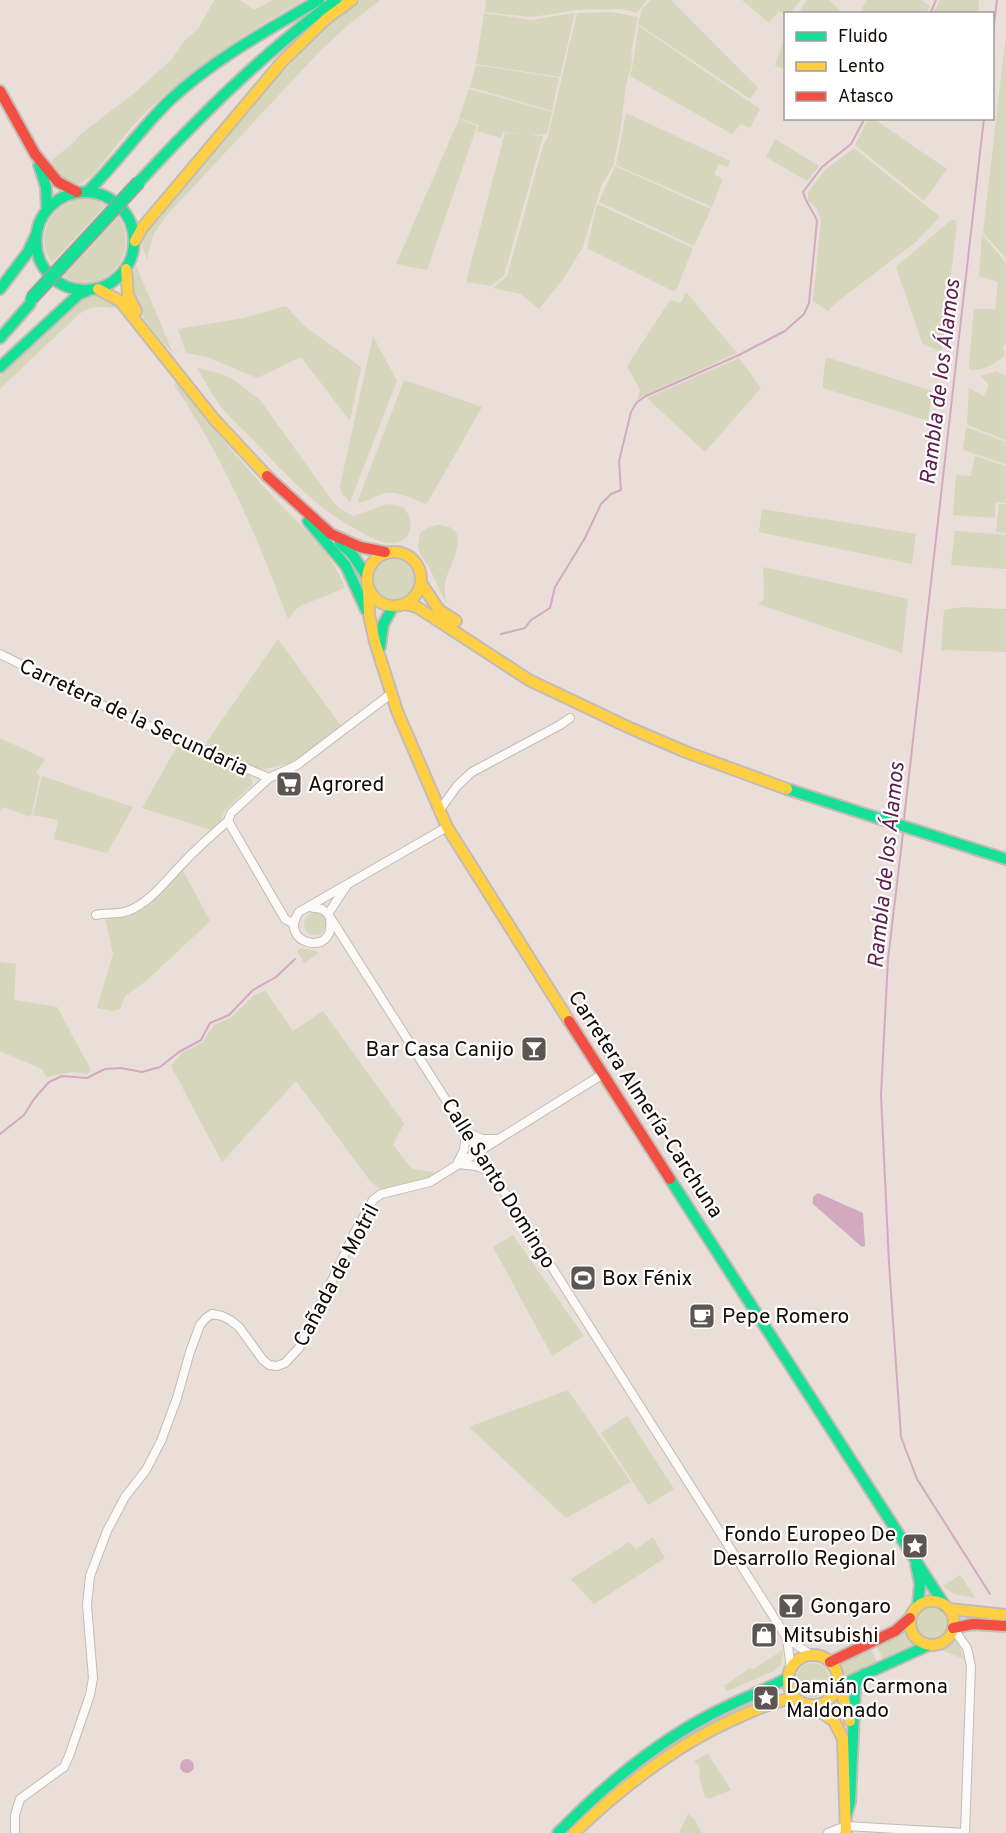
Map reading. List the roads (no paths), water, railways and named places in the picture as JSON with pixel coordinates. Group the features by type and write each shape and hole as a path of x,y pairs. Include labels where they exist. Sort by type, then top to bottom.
{"main road":[{"path":"0,289 28,252 40,222 55,202 82,192 148,121 186,86 230,53 319,0"},
{"path":"0,338 30,304 32,298 204,113 263,56 336,0"},
{"path":"135,241 142,228 281,63 327,18 352,0"},
{"path":"0,91 35,154 58,182 82,192 102,194 115,201 126,212 133,226 135,241 133,256 118,278 70,302 0,368"},
{"path":"35,154 46,187 47,210"},
{"path":"36,235 41,263 50,275 68,286 93,290 120,301 240,449 352,554 366,575 369,615"},
{"path":"126,269 128,295 146,332"},
{"path":"0,327 26,300 32,298"},
{"path":"274,483 284,499 317,530 346,566 369,615"},
{"path":"331,534 360,548 400,552 414,560 421,575 418,592 399,605 382,626 380,653"},
{"path":"366,575 372,561 385,552"},
{"path":"421,584 439,610 567,698"},
{"path":"368,589 378,602 417,607 529,680 686,752 772,784 1006,860"},
{"name":"Carretera Almería-Carchuna","path":"369,615 375,642 402,725 447,827 603,1074 947,1607"},
{"name":"Carretera Almería-Carchuna","path":"914,1559 920,1583 918,1606"},
{"path":"830,1662 894,1630 910,1618 918,1606 932,1601 947,1607 992,1613 1004,1622"},
{"path":"810,1704 825,1702 836,1689 864,1674 928,1645 935,1645 947,1639 954,1628 953,1617 947,1607"},
{"path":"910,1618 910,1625 916,1638 928,1645"},
{"path":"954,1628 968,1623 1004,1622"},
{"path":"558,1833 602,1790 666,1741 706,1717 775,1686 803,1658 811,1655 830,1662 837,1673 836,1689"},
{"path":"790,1673 791,1691 796,1698 810,1704 834,1720 840,1730 844,1751 843,1788 846,1825"},
{"path":"846,1825 850,1802 855,1690 864,1674"},
{"path":"836,1689 842,1694 852,1727"},
{"path":"574,1833 629,1784 699,1737 743,1715 780,1701 796,1698"}],"street":[{"name":"Carretera de la Secundaria","path":"0,654 110,709 269,778"},
{"path":"96,915 125,913 150,897 228,821 231,813 269,778 297,765 392,693"},
{"path":"440,811 457,786 472,772 570,718"},
{"path":"228,821 285,919 294,924"},
{"path":"308,907 322,909 329,916 331,927 329,934 323,940 310,944 298,936 294,924 299,912 447,827"},
{"path":"329,916 348,883"},
{"name":"Calle Santo Domingo","path":"329,916 787,1638 811,1655"},
{"name":"Calle Santo Domingo","path":"329,934 344,942"},
{"name":"Cañada de Motril","path":"15,1833 15,1815 20,1799 64,1767 69,1756 90,1695 93,1678 87,1605 90,1576 107,1531 120,1505 146,1470 170,1422 200,1325 212,1314 222,1316 239,1328 269,1365 285,1364 299,1348 373,1200 381,1194 430,1182 603,1074"},
{"path":"492,1172 476,1166 457,1164 464,1150 466,1130 482,1139 498,1138"},
{"path":"492,1172 488,1155 491,1146 498,1138"},
{"path":"964,1642 968,1632 978,1623"},
{"path":"828,1833 846,1825 898,1831 965,1833 971,1666 964,1642 954,1628"},
{"name":"Calle Santo Domingo","path":"787,1638 790,1673"}],"waterway":[{"path":"931,12 936,0"},
{"name":"Rambla de los Álamos","path":"994,24 997,0"},
{"path":"501,634 525,628 531,620 550,608 555,587 585,538 601,504 611,494 621,490 619,461 631,412 637,402 785,331 804,314 809,303 817,221 803,192 822,167 851,144 864,120"},
{"name":"Rambla de los Álamos","path":"904,819 984,120"},
{"name":"Rambla de los Álamos","path":"903,833 888,959 881,1095 889,1263 901,1437 917,1479 990,1594"},
{"path":"0,1134 24,1115 49,1082 62,1076 87,1078 105,1069 121,1068 142,1072 160,1067 179,1052 201,1040 210,1023 229,1015 253,990 276,977 295,959"}],"place":[{"name":"Agrored","path":"289,784"},
{"name":"Bar Casa Canijo","path":"534,1049"},
{"name":"Box Fénix","path":"583,1278"},
{"name":"Pepe Romero","path":"702,1316"},
{"name":"Fondo Europeo De Desarrollo Regional","path":"915,1546"},
{"name":"Gongaro","path":"791,1606"},
{"name":"Mitsubishi","path":"764,1635"},
{"name":"Damián Carmona Maldonado","path":"766,1698"}]}
